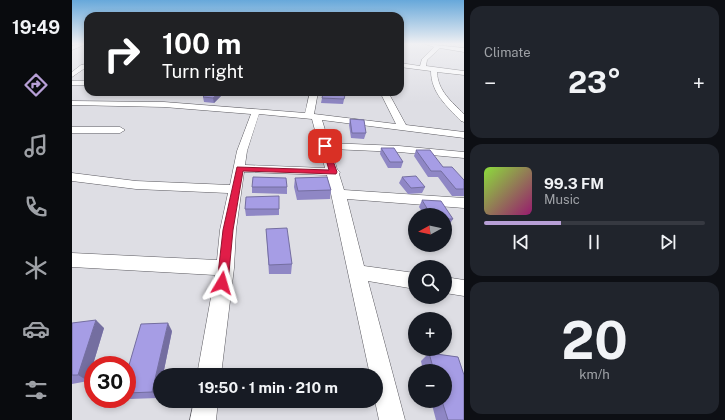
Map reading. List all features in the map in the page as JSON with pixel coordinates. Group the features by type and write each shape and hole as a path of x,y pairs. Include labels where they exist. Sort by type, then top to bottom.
{"street":[{"path":"423,68 424,64"},
{"path":"72,65 84,66"},
{"path":"404,66 464,73"},
{"path":"72,75 84,67"},
{"path":"434,70 434,77 440,94 464,119"},
{"path":"72,83 84,84"},
{"path":"314,96 312,117 325,146 334,172 392,420"},
{"path":"386,96 396,112 402,127"},
{"path":"72,103 142,102 256,111 464,135"},
{"path":"210,368 225,268 228,230 235,189 246,137 256,111"},
{"path":"72,130 120,130"},
{"path":"325,146 398,149 464,155"},
{"path":"240,168 334,172"},
{"path":"72,177 136,185 235,189"},
{"path":"339,194 464,203"},
{"path":"72,260 225,268"},
{"path":"358,272 408,280"},
{"path":"452,286 464,288"},
{"path":"203,420 205,408"}],"building":[{"path":"204,96 215,96 213,98 203,97"},
{"path":"322,96 345,96 344,99 322,98"},
{"path":"350,119 364,120 366,133 352,133"},
{"path":"381,148 394,148 403,162 390,162"},
{"path":"416,150 430,150 443,167 452,167 464,180 464,189 456,189 441,171 431,171"},
{"path":"416,176 425,187 411,188 402,177"},
{"path":"253,177 286,178 287,187 252,187"},
{"path":"327,177 331,190 298,191 295,178"},
{"path":"279,196 279,209 245,209 246,197"},
{"path":"422,200 441,201 446,208 427,208"},
{"path":"287,228 292,264 269,265 266,229"},
{"path":"96,320 78,375 72,375 72,323"},
{"path":"168,323 158,368 153,368 152,392 136,393 136,356 132,356 141,324"},
{"path":"430,356 458,357 464,375 464,420 448,420 444,408 452,408 452,364 432,364"}],"route":[{"path":"222,283 225,268 228,230 240,168 334,172 325,146"}]}
